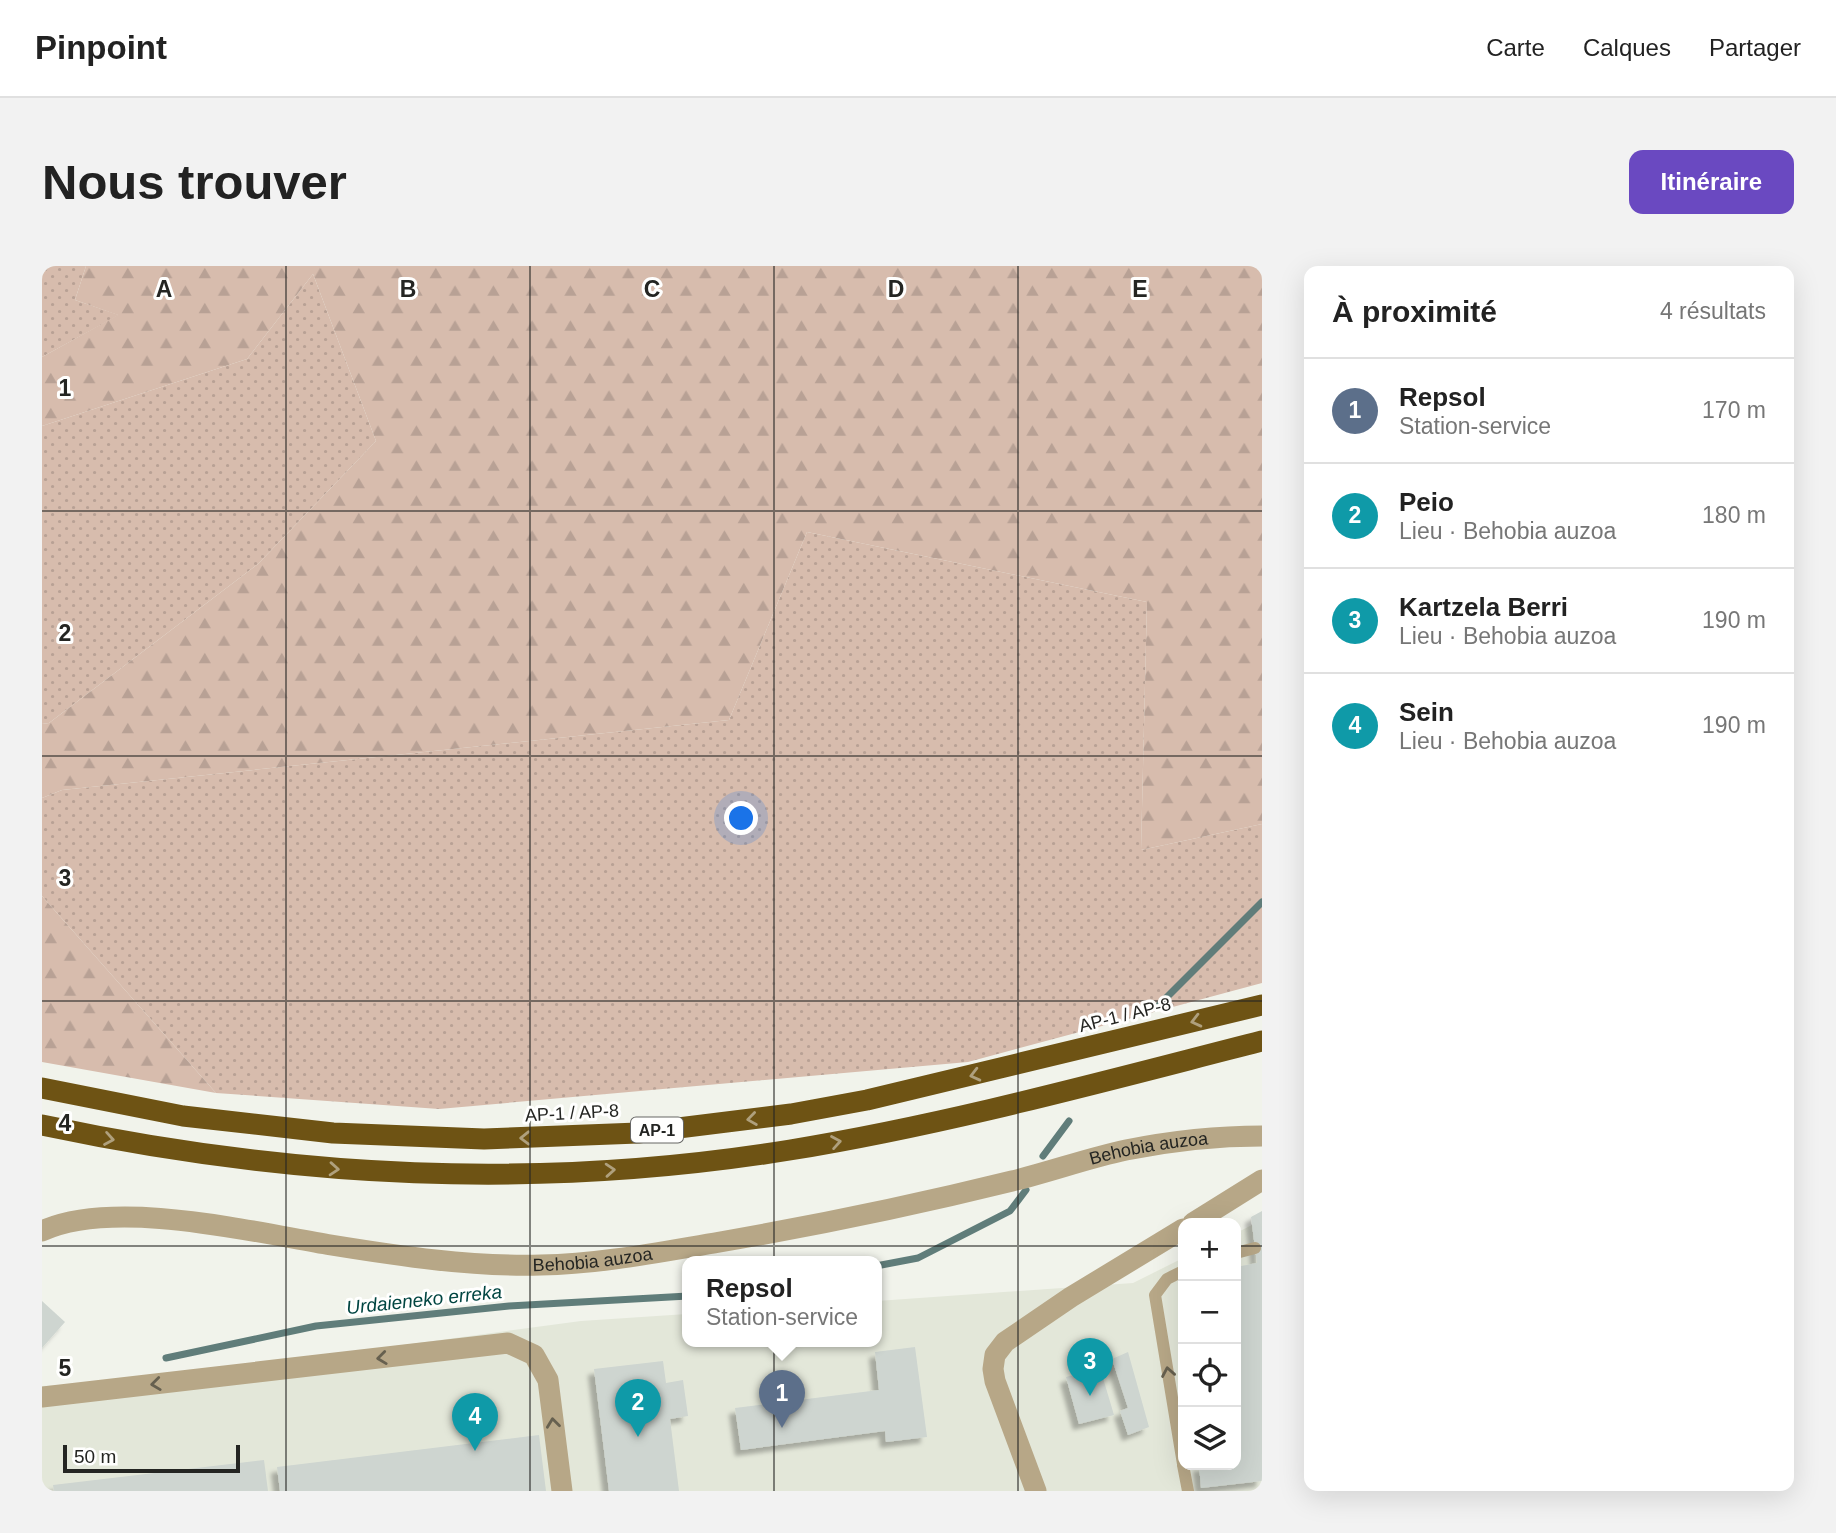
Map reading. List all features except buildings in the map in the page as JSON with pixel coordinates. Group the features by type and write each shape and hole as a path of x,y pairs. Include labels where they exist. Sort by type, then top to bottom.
{"highway":[{"name":"AP-1 / AP-8","path":"42,1088 183,1116 321,1132 409,1138 484,1139 600,1135 740,1121 867,1100 1262,1005"},
{"name":"AP-1","path":"42,1125 178,1151 330,1169 483,1175 623,1170 787,1151 912,1128 1262,1041"}],"street":[{"name":"Behobia auzoa","path":"42,1231 57,1224 89,1219 135,1218 197,1223 335,1246 474,1264 541,1265 614,1260 847,1220 1014,1181 1126,1150 1217,1136 1262,1136"},
{"path":"1201,1218 1262,1180"},
{"path":"1036,1491 995,1381 995,1355 1005,1342 1071,1297 1178,1232"},
{"path":"42,1397 508,1343 534,1355 548,1380 562,1491"}],"lane":[{"path":"1241,1252 1255,1248"},
{"path":"1178,1274 1167,1279 1156,1296 1178,1433"},
{"path":"1184,1470 1188,1491"}],"shaded area":[{"path":"1262,1220 1262,1491 42,1491 42,1386 137,1381 581,1321 682,1314 682,1347 882,1347 882,1301 1133,1283 1178,1260 1178,1470 1241,1470 1241,1230"}],"green space":[{"path":"42,266 86,266 75,300 119,315 42,357"},
{"path":"86,266 1262,266 1262,824 1141,850 1147,602 807,532 729,720 62,790 42,798 42,724 49,723 258,564 376,441 313,274 247,359 42,426 42,357 118,315 75,300"},
{"path":"313,274 376,441 258,564 49,723 42,724 42,426 247,359"},
{"path":"807,532 1147,602 1141,850 1262,824 1262,983 968,1062 439,1109 216,1093 42,896 42,798 62,790 729,720"},
{"path":"42,896 216,1093 42,1062"}],"waterway":[{"name":"Urdaieneko erreka","path":"1156,1008 1262,902"},
{"name":"Urdaieneko erreka","path":"1043,1156 1069,1121"},
{"name":"Urdaieneko erreka","path":"882,1265 918,1258 1010,1211 1026,1190"},
{"name":"Urdaieneko erreka","path":"166,1358 316,1326 509,1306 682,1296"}],"place":[{"name":"Kartzela Berri","path":"1090,1396"},
{"name":"Repsol","path":"782,1428"},
{"name":"Peio","path":"638,1437"},
{"name":"Sein","path":"475,1451"}]}
